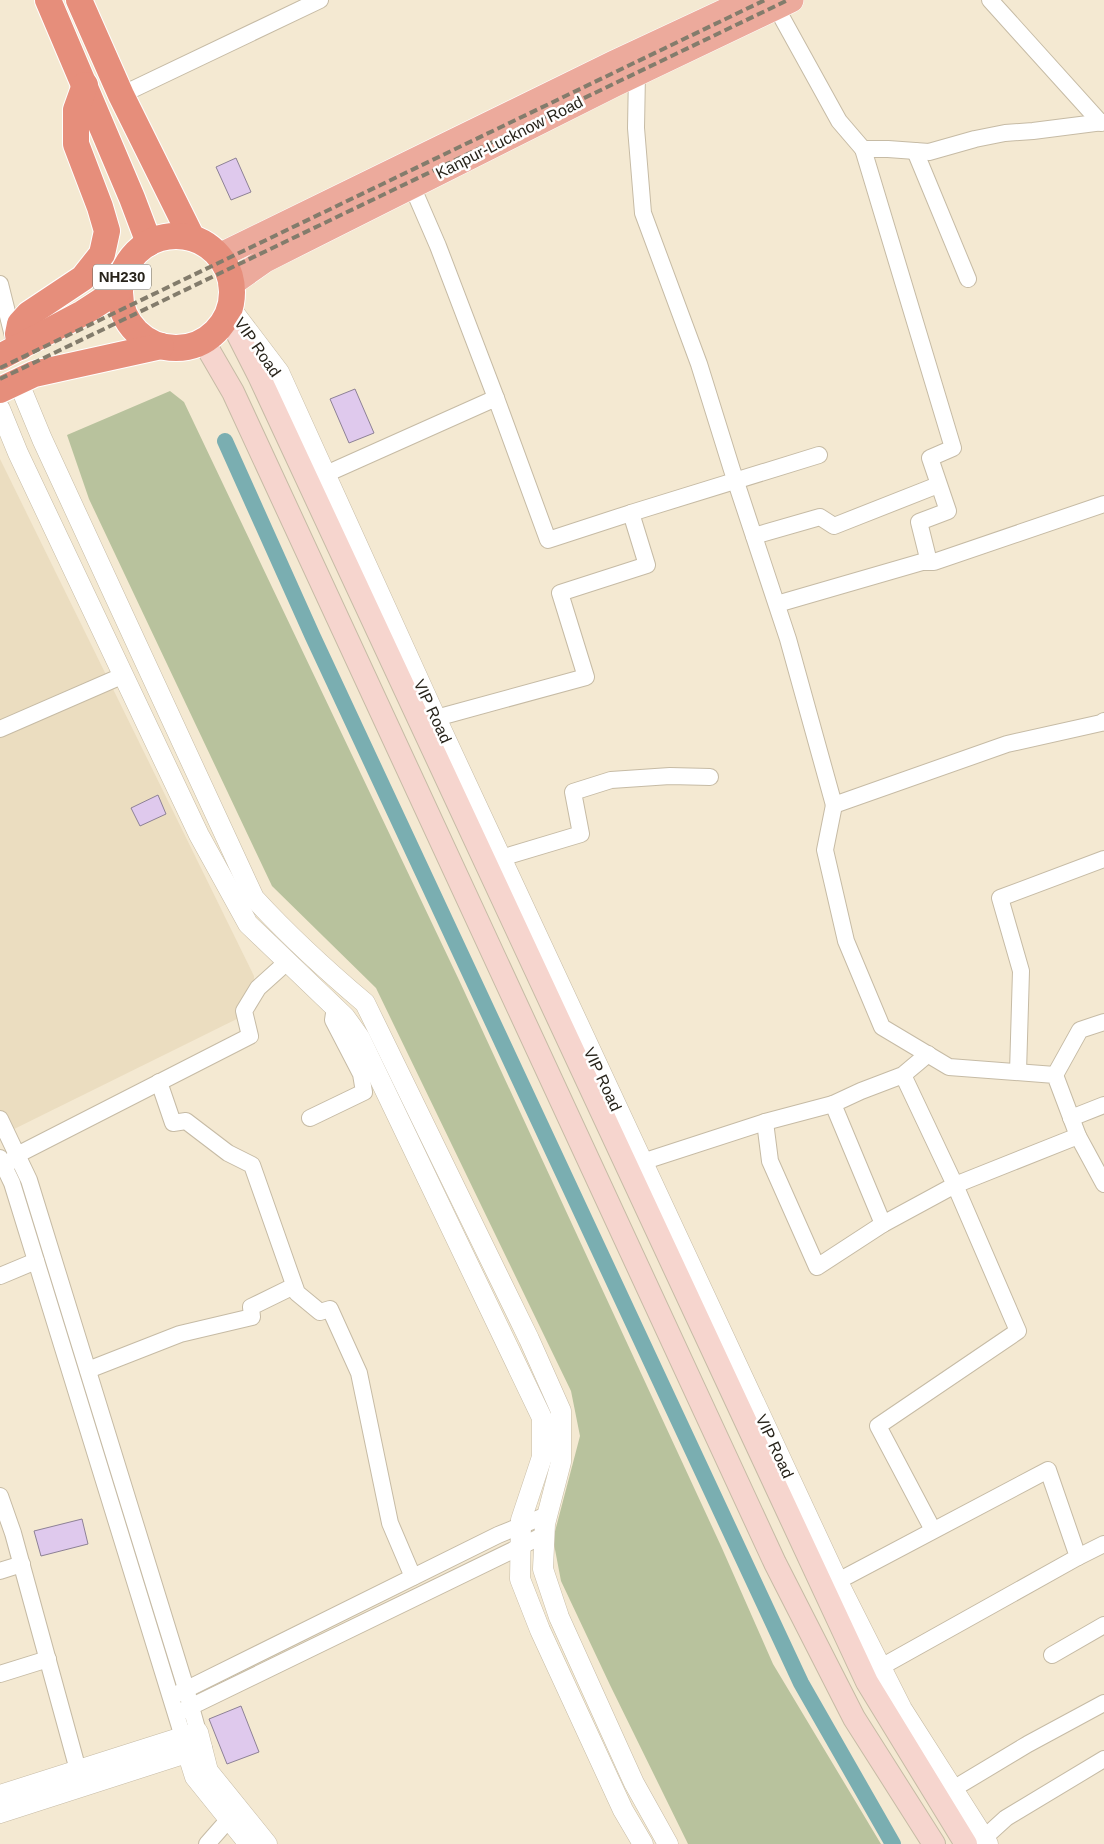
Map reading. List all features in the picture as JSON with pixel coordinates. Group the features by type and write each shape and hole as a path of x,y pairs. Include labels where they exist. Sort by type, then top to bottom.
{"highway":[{"name":"NH230","path":"48,0 129,189 149,243"},
{"path":"79,0 120,95 192,238"},
{"path":"12,351 20,324 29,314 83,278 102,254 107,231 76,144 76,110 85,84"},
{"name":"NH230","path":"161,346 143,337 128,320 120,289 122,277 131,260 149,243 170,236 192,238 212,249 226,265 230,302"},
{"name":"NH230","path":"12,351 83,313 120,289"},
{"path":"9,385 34,374 161,346 178,348 204,342 223,325 230,302"}],"main road":[{"name":"Kanpur-Lucknow Road","path":"219,256 614,63 749,0"},
{"name":"Kanpur-Lucknow Road","path":"230,302 265,260 637,74 783,4"},
{"name":"VIP Road","path":"230,302 260,376 527,934 867,1682 979,1842"},
{"path":"204,342 233,392 775,1563 854,1718 934,1844"}],"street":[{"path":"120,95 320,0"},
{"path":"990,0 1102,122"},
{"path":"783,4 839,121 863,149 953,448 930,458 948,511 919,522 929,562"},
{"path":"637,74 636,128 643,213 700,364 736,482 788,639 834,805 825,850 846,941 882,1027 949,1067 1055,1076"},
{"path":"863,149 929,152 1005,133 1033,132 1102,122"},
{"path":"915,151 968,279"},
{"path":"412,186 438,246 548,540 819,455"},
{"path":"0,284 12,351"},
{"name":"VIP Road","path":"230,302 279,372 501,858 527,934 642,1162 838,1581 902,1709 953,1789 979,1842"},
{"path":"9,385 42,439 254,898 279,925 365,1002 525,1330 561,1410 561,1462 547,1515 543,1568 559,1617 634,1783 668,1844"},
{"path":"326,474 496,398"},
{"path":"0,409 18,453 200,835 248,924 345,1017 360,1038 542,1418 542,1457 521,1520 520,1579 540,1630 624,1810 643,1844"},
{"path":"754,536 820,517 834,526 938,485"},
{"path":"777,604 922,562 934,562 1104,504"},
{"path":"436,718 586,677 560,593 648,565 631,513"},
{"path":"0,729 124,675"},
{"path":"834,805 1007,744 1104,721"},
{"path":"501,858 581,834 572,792 611,780 670,776 710,777"},
{"path":"1018,1072 1021,971 1000,898 1104,859"},
{"path":"183,1710 170,1697 12,1183 1,1162 250,1036 244,1011 258,988 288,961"},
{"path":"319,991 334,976"},
{"path":"310,1118 364,1092 360,1074 333,1020 335,1007"},
{"path":"1104,1022 1080,1030 1055,1076 1078,1136 1104,1184"},
{"path":"642,1162 764,1122 833,1104 860,1091 904,1075 928,1054"},
{"path":"904,1075 1018,1331 878,1426 933,1530"},
{"path":"159,1082 173,1123 186,1121 228,1153 252,1166 297,1293 320,1312 330,1309 359,1374 390,1523 413,1578"},
{"path":"833,1104 883,1224"},
{"path":"1071,1118 1104,1105"},
{"path":"0,1119 29,1180 186,1689 183,1710 192,1742 195,1777 249,1844"},
{"path":"764,1122 770,1161 817,1267 883,1224 955,1186 1078,1136"},
{"path":"0,1276 36,1261"},
{"path":"88,1370 180,1334 252,1317 251,1307 294,1286"},
{"path":"838,1581 1048,1470 1078,1557"},
{"path":"0,1496 22,1564 78,1770"},
{"path":"170,1697 498,1535 547,1515"},
{"path":"183,1710 544,1535"},
{"path":"881,1667 1104,1544"},
{"path":"0,1571 22,1564"},
{"path":"346,1610 354,1627"},
{"path":"1052,1655 1104,1625"},
{"path":"0,1674 48,1659"},
{"path":"953,1789 1028,1744 1104,1704"},
{"path":"0,1795 78,1770 192,1742"},
{"path":"0,1813 192,1742"},
{"path":"192,1742 208,1771 267,1844"},
{"path":"979,1842 1006,1818 1104,1759"},
{"path":"207,1844 229,1819"}],"shaded area":[{"path":"0,459 254,976 255,1010 0,1136"}],"green space":[{"path":"170,391 184,402 459,980 721,1546 773,1664 881,1844 688,1844 610,1685 561,1581 553,1539 580,1436 571,1391 376,988 272,886 89,499 67,435"}],"building":[{"path":"236,158 251,192 231,200 216,167"},
{"path":"355,389 374,433 349,443 330,399"},
{"path":"158,795 166,814 140,826 131,808"},
{"path":"82,1519 88,1544 41,1556 34,1531"},
{"path":"241,1706 259,1752 227,1764 209,1719"}],"waterway":[{"path":"225,441 313,637 801,1683 893,1844"}],"railway":[{"path":"0,368 765,0"},
{"path":"0,379 788,0"}]}
